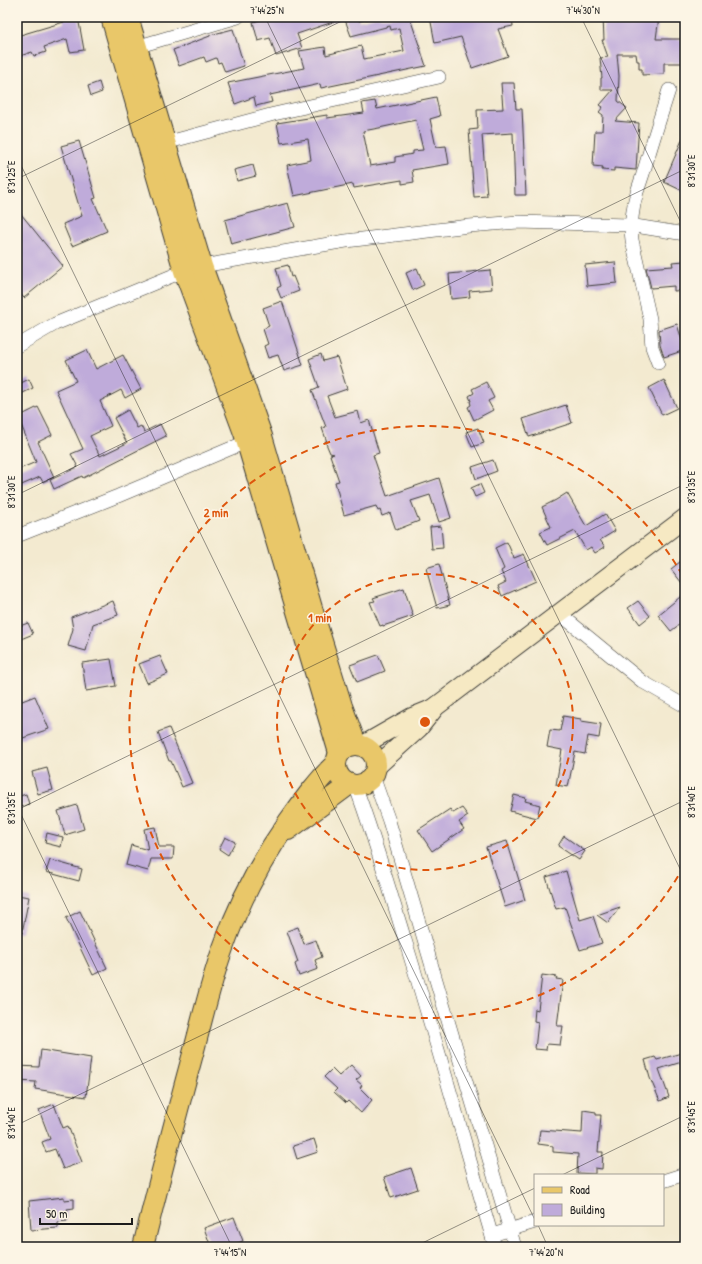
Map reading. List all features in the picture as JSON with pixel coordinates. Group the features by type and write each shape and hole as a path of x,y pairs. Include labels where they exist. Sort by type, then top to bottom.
{"main road":[{"path":"111,17 148,116 246,442 348,751"},
{"path":"128,17 136,47 148,116 165,143 193,269 262,436 342,706 348,751 336,770 344,781 352,785"},
{"path":"143,1247 204,1010 222,949 240,904 254,876 278,837 312,789 348,751 412,717 434,708 685,518"},
{"path":"278,837 352,785 363,784 419,728 434,708"},
{"path":"348,751 368,748 375,756 375,771"}],"street":[{"path":"136,47 238,17"},
{"path":"165,143 274,114 439,77"},
{"path":"658,364 652,347 650,319 632,240 632,226 636,193 669,90"},
{"path":"17,346 55,324 193,269 346,241 469,226 518,222 632,226 685,234"},
{"path":"17,536 118,496 246,442"},
{"path":"560,614 642,682 685,706"},
{"path":"375,771 514,1247"},
{"path":"352,785 366,815 384,870 494,1241 510,1230 534,1222"},
{"path":"664,1181 685,1174"}],"building":[{"path":"63,17 78,17 84,50 70,52 67,39 44,47 46,52 34,56 32,52 17,57 17,36 64,22"},
{"path":"270,17 341,17 342,19 297,34 302,48 276,56 270,38 258,41 253,22"},
{"path":"344,17 358,17 359,21 375,17 412,17 411,21 426,66 321,88 320,84 270,95 272,102 256,106 254,97 235,104 228,83 304,68 299,51 325,47 326,55 361,46 364,59 404,51 399,28 391,30 390,26 351,36"},
{"path":"430,17 512,17 513,26 498,29 508,56 472,68 461,37 435,43"},
{"path":"603,17 659,17 656,39 685,39 685,63 664,63 664,74 642,75 642,69 639,69 639,61 637,61 636,54 617,54 619,76 618,101 627,108 615,121 639,123 636,170 614,168 614,171 602,170 603,167 593,166 595,131 602,131 603,115 599,112 603,107 600,105 613,90 601,90 602,78 600,58 608,57 602,40 604,40"},
{"path":"233,29 244,66 225,72 221,62 218,63 216,58 206,62 204,57 179,66 173,50 210,35"},
{"path":"99,82 102,92 91,96 88,86"},
{"path":"501,83 514,83 516,109 522,109 526,195 515,195 513,133 482,135 487,196 474,197 469,130 478,129 477,110 503,109"},
{"path":"436,97 440,116 430,119 436,147 446,146 449,164 412,170 414,182 402,184 402,180 354,188 353,184 294,196 287,165 311,160 308,139 281,143 277,123 327,115 327,118 364,113 362,103 375,101 377,109","holes":["416,120 423,150 413,151 413,154 395,157 395,162 370,166 363,131"]},
{"path":"685,133 685,192 664,182"},
{"path":"79,141 96,198 93,199 107,231 72,246 63,224 82,216 61,146"},
{"path":"253,165 256,176 237,181 234,170"},
{"path":"288,203 295,227 231,244 225,220"},
{"path":"17,209 63,266 24,298 17,290"},
{"path":"685,261 685,290 674,291 674,286 651,288 646,268 673,266 672,262"},
{"path":"615,262 617,283 587,286 585,265"},
{"path":"288,265 291,277 293,276 299,291 281,298 277,288 281,286 276,268"},
{"path":"417,268 424,285 413,290 406,273"},
{"path":"490,270 492,289 469,291 470,297 451,299 449,274"},
{"path":"282,301 303,365 284,371 278,355 268,358 264,346 268,344 263,329 269,326 263,308"},
{"path":"677,324 685,350 664,357 660,345 659,330"},
{"path":"87,350 96,369 123,355 141,389 125,398 121,390 100,401 111,426 90,436 100,456 127,443 114,418 128,410 137,428 141,426 144,432 160,424 166,436 83,478 82,476 54,489 50,480 78,467 71,454 83,449 56,390 76,381 66,360"},
{"path":"321,354 323,361 337,357 347,389 327,396 335,417 358,411 361,423 369,420 379,453 373,455 387,496 439,478 451,518 439,522 430,495 411,501 419,521 396,530 390,513 382,516 380,510 378,511 376,506 344,515 335,482 339,481 330,455 334,454 330,453 325,441 327,442 322,428 326,427 312,390 319,387 309,359"},
{"path":"29,379 33,388 17,396 17,385"},
{"path":"664,380 677,408 662,415 649,388"},
{"path":"486,382 494,398 488,401 493,410 474,420 468,407 471,405 469,396 474,393 472,389"},
{"path":"566,405 572,423 529,437 523,419"},
{"path":"38,407 52,435 38,442 54,477 43,482 40,477 17,487 17,470 36,462 18,417"},
{"path":"478,428 484,443 472,447 466,432"},
{"path":"493,460 497,471 476,479 472,467"},
{"path":"480,484 484,493 475,497 471,488"},
{"path":"567,493 586,526 605,514 615,531 600,540 605,547 595,553 591,547 586,550 575,531 547,545 540,532 551,527 542,507"},
{"path":"441,526 443,548 432,549 430,527"},
{"path":"507,542 514,558 524,554 536,581 502,596 498,586 506,582 501,571 504,569 495,548"},
{"path":"685,558 685,587 671,569"},
{"path":"439,564 450,605 437,608 426,568"},
{"path":"404,588 413,616 380,626 370,602 375,601 373,598"},
{"path":"685,593 685,620 671,631 658,615"},
{"path":"113,601 118,615 93,624 86,651 68,646 73,629 71,617"},
{"path":"638,601 650,616 640,624 628,608"},
{"path":"28,623 33,634 21,639 17,627"},
{"path":"378,655 385,671 357,682 350,665"},
{"path":"160,656 168,674 147,683 139,664"},
{"path":"111,659 116,686 86,691 82,663"},
{"path":"35,696 49,729 17,740 17,703"},
{"path":"563,716 601,724 599,738 588,736 585,754 575,752 568,787 556,785 562,750 547,747 550,730 560,731"},
{"path":"169,728 192,783 182,787 171,761 169,761 158,732"},
{"path":"47,768 53,790 38,794 32,772"},
{"path":"26,794 29,804 17,808 17,797"},
{"path":"514,795 526,798 525,801 540,805 537,818 510,811"},
{"path":"77,805 84,829 65,835 58,811"},
{"path":"462,808 468,816 459,822 464,829 432,851 418,830 450,809 453,813"},
{"path":"155,827 159,847 174,847 173,859 151,859 148,871 126,865 131,845 148,850 144,829"},
{"path":"47,833 63,837 61,847 45,843"},
{"path":"564,836 585,851 579,860 558,846"},
{"path":"225,837 235,842 228,855 219,849"},
{"path":"507,841 525,900 505,907 486,847"},
{"path":"50,860 82,869 79,881 46,872"},
{"path":"566,871 580,920 593,916 602,943 580,950 565,907 556,909 546,877"},
{"path":"17,895 29,897 22,933 17,933"},
{"path":"620,907 608,923 597,915"},
{"path":"80,911 107,968 93,975 66,918"},
{"path":"298,927 304,944 316,940 322,957 315,960 318,969 299,976 295,964 298,962 287,931"},
{"path":"542,975 557,977 556,979 563,980 557,1026 563,1026 560,1045 547,1044 546,1050 535,1049 538,1022 534,1021 535,1009 538,1010"},
{"path":"41,1050 91,1058 86,1097 35,1089 36,1082 17,1081 17,1066 39,1067"},
{"path":"685,1052 685,1061 659,1069 669,1097 660,1101 650,1078 645,1060 655,1057 657,1060"},
{"path":"351,1065 361,1076 356,1080 362,1085 360,1088 372,1100 361,1113 348,1101 346,1103 334,1092 337,1089 324,1077 332,1069 339,1076"},
{"path":"54,1104 63,1128 68,1126 82,1162 63,1169 55,1149 46,1152 42,1142 50,1139 39,1110"},
{"path":"583,1110 596,1112 596,1115 601,1115 598,1152 603,1152 602,1169 595,1168 595,1174 577,1173 578,1154 553,1152 553,1146 538,1144 540,1130 582,1133"},
{"path":"314,1139 318,1152 297,1159 293,1146"},
{"path":"411,1168 418,1189 391,1198 384,1177"},
{"path":"64,1197 64,1200 74,1199 74,1208 67,1209 67,1221 58,1222 58,1228 31,1230 29,1201"},
{"path":"234,1217 243,1241 227,1247 211,1247 204,1228"}]}
